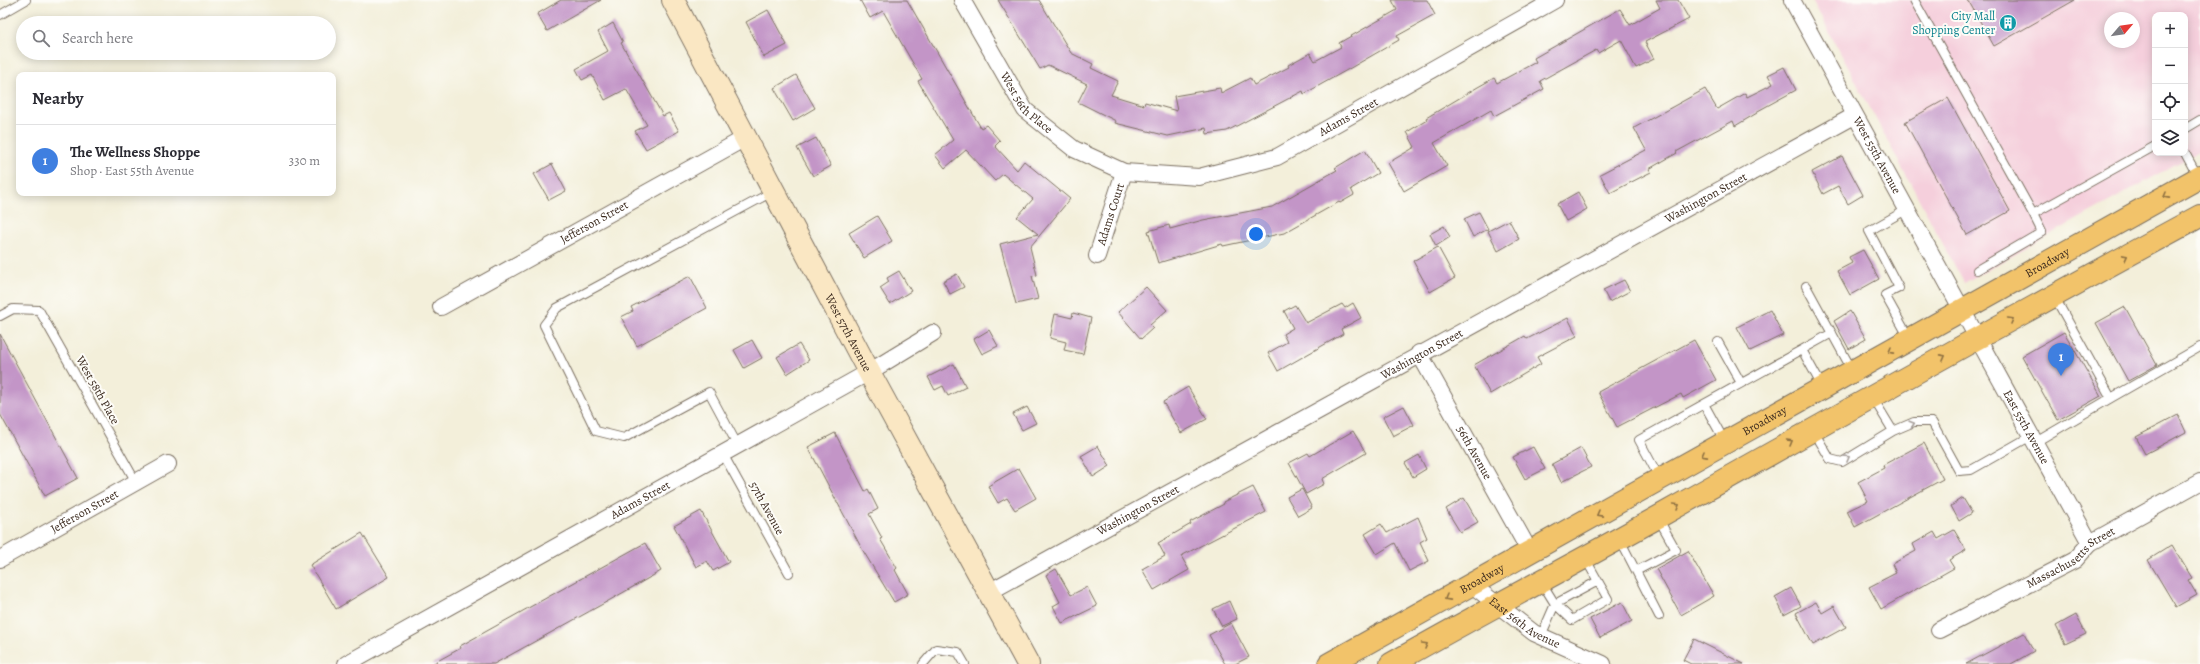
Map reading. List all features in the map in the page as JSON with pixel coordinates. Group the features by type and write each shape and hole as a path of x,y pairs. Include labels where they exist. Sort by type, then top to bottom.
{"main road":[{"name":"Broadway","path":"1329,664 1962,312 2199,178"},
{"path":"1391,664 1495,605 1619,539 2054,295 2200,216"}],"street":[{"name":"West 57th Avenue","path":"672,0 747,137 869,372 1028,664"},
{"name":"West 56th Place","path":"962,0 1025,110 1074,149 1124,172"},
{"name":"Adams Street","path":"1124,172 1199,177 1276,157 1555,0"},
{"name":"West 55th Avenue","path":"1792,0 1962,312"},
{"name":"Washington Street","path":"989,592 1420,353 1854,116"},
{"name":"Jefferson Street","path":"441,308 747,137"},
{"name":"Adams Court","path":"1097,256 1124,172"},
{"name":"East 55th Avenue","path":"1962,312 2090,543"},
{"name":"Adams Street","path":"346,664 738,446 869,372 933,333"},
{"name":"56th Avenue","path":"1420,353 1530,552"},
{"name":"Jefferson Street","path":"0,559 168,464"},
{"name":"Massachusetts Street","path":"1939,630 2075,560 2090,543 2200,482"},
{"name":"East 56th Avenue","path":"1472,585 1495,605 1541,636 1604,664"}],"lane":[{"path":"0,15 26,0"},
{"path":"1914,0 2042,232 1977,270"},
{"path":"2188,127 2200,120"},
{"path":"2033,214 2152,148"},
{"path":"2187,156 2199,178"},
{"path":"738,446 709,392 624,438 596,431 544,325 558,308 775,191"},
{"path":"1906,210 1869,231 1899,288 1885,295 1910,341"},
{"path":"1806,286 1854,372"},
{"path":"2054,295 2111,398"},
{"name":"West 58th Place","path":"0,316 13,309 39,310 136,482"},
{"path":"1660,480 1639,440 1832,333"},
{"path":"1718,342 1742,383"},
{"path":"1813,430 1830,459 1842,462 1893,431 1914,422 1932,422 1959,471 1971,470 2111,398 2200,347"},
{"path":"1802,350 1824,389"},
{"path":"1872,397 1893,431"},
{"path":"1704,404 1726,443"},
{"name":"57th Avenue","path":"723,454 789,573"},
{"path":"1636,571 1676,550 1658,517"},
{"path":"1619,539 1660,616"},
{"path":"1541,580 1555,604 1572,620 1608,599 1584,557"},
{"path":"1541,636 1555,604 1598,581"},
{"path":"923,664 936,649 958,652 965,664"}],"shaded area":[{"name":"City Mall Shopping Center","path":"1812,0 2200,0 2200,151 1964,283"}],"building":[{"path":"561,0 601,0 547,31 537,14"},
{"path":"860,0 907,0 981,128 986,125 1000,141 995,146 1017,170 1024,161 1070,199 1030,247 1037,275 1032,276 1038,299 1016,304 1000,244 1038,234 1017,217 1033,199 1003,174 995,181 966,150 945,168 935,155 953,140 918,81 922,79 883,11 870,18"},
{"path":"998,0 1039,0 1071,53 1093,64 1091,68 1118,81 1111,95 1144,105 1145,102 1177,111 1174,96 1220,88 1221,93 1250,78 1254,85 1289,67 1288,65 1310,53 1315,61 1341,47 1339,43 1397,10 1392,0 1427,0 1435,15 1397,36 1399,40 1304,94 1303,91 1227,131 1207,134 1206,128 1168,136 1115,123 1116,121 1078,102 1087,84 1048,65 1040,69"},
{"path":"1656,0 1678,0 1689,19 1645,42 1654,59 1636,68 1621,40 1598,53 1596,50 1540,81 1544,89 1494,116 1491,110 1434,143 1447,166 1404,191 1388,163 1415,147 1407,132 1427,120 1426,118 1494,78 1497,83 1536,62 1534,58 1620,9 1630,25 1660,8"},
{"name":"City Mall Shopping Center","path":"1968,0 2075,0 1994,46"},
{"path":"768,10 787,45 764,57 746,22"},
{"path":"613,23 623,42 621,43 663,116 669,113 679,131 646,149 635,131 647,125 626,89 605,100 592,75 582,80 576,69 608,51 598,32"},
{"path":"1784,67 1796,90 1756,112 1757,113 1735,126 1733,121 1676,152 1677,153 1649,169 1651,172 1610,193 1600,174 1646,150 1634,128 1705,89 1717,109 1745,93 1747,97 1773,84 1768,75"},
{"path":"796,75 815,108 793,121 774,88"},
{"path":"1948,98 2010,211 1967,235 1905,122"},
{"path":"816,138 831,166 813,176 797,148"},
{"path":"1365,150 1378,173 1351,189 1354,195 1340,203 1339,202 1284,233 1223,246 1222,244 1158,263 1148,231 1169,225 1170,229 1203,220 1272,207 1337,170 1335,168"},
{"path":"1842,156 1863,195 1848,204 1838,186 1823,194 1812,172"},
{"path":"552,164 566,191 549,200 534,174"},
{"path":"1578,192 1587,209 1566,221 1557,204"},
{"path":"1479,212 1488,229 1473,237 1464,219"},
{"path":"877,216 892,241 864,258 849,233"},
{"path":"1509,220 1519,239 1498,251 1488,231"},
{"path":"1444,226 1450,237 1436,246 1430,234"},
{"path":"1438,247 1455,278 1430,292 1413,261"},
{"path":"1863,250 1879,279 1850,295 1837,271 1852,263 1849,257"},
{"path":"899,271 911,291 890,304 880,288 889,282 887,278"},
{"path":"957,274 964,287 950,294 943,281"},
{"path":"690,276 707,308 637,346 621,317 633,311 631,307"},
{"path":"1624,280 1630,291 1609,302 1603,290"},
{"path":"1146,287 1167,310 1150,325 1153,328 1141,339 1118,312"},
{"path":"1353,303 1361,318 1341,329 1343,334 1278,371 1268,353 1287,342 1283,334 1293,328 1284,311 1295,305 1306,323 1342,304 1345,308"},
{"path":"2125,307 2157,365 2128,381 2096,323"},
{"path":"1770,310 1783,335 1750,351 1737,327"},
{"path":"1850,311 1866,339 1849,349 1834,321"},
{"path":"1073,313 1091,318 1083,354 1064,350 1066,342 1050,338 1055,314 1072,318"},
{"path":"1568,318 1577,336 1537,357 1541,364 1490,394 1474,365 1525,336 1527,339"},
{"path":"989,330 998,346 982,354 974,339"},
{"path":"2064,332 2101,396 2058,420 2022,356"},
{"path":"0,334 78,478 45,496 0,414"},
{"path":"752,340 762,358 744,368 734,350"},
{"path":"1694,340 1716,380 1683,398 1681,394 1617,427 1598,392"},
{"path":"799,344 809,360 787,374 777,357"},
{"path":"954,364 966,387 948,396 943,386 935,390 928,377"},
{"path":"1188,387 1207,419 1181,433 1163,402"},
{"path":"1404,406 1414,425 1393,436 1383,417"},
{"path":"1027,407 1036,423 1022,430 1013,414"},
{"path":"2178,415 2186,432 2145,454 2136,437"},
{"path":"1353,431 1366,453 1322,479 1324,484 1306,494 1289,463 1308,453 1310,456"},
{"path":"835,433 865,491 868,489 878,509 869,514 882,538 880,539 897,568 895,570 908,594 894,602 862,549 808,447"},
{"path":"1924,443 1943,479 1855,527 1847,511 1868,501 1858,482 1884,468 1883,465"},
{"path":"1098,446 1110,466 1093,477 1081,456"},
{"path":"1533,447 1545,469 1525,479 1513,457"},
{"path":"1581,448 1591,467 1561,482 1552,464"},
{"path":"1419,455 1426,469 1413,477 1405,463"},
{"path":"1019,468 1036,498 1015,510 1007,498 998,503 988,486"},
{"path":"1253,487 1266,512 1181,556 1189,570 1154,590 1142,569 1165,556 1158,543 1191,524 1190,522 1224,504 1223,502"},
{"path":"1302,489 1312,508 1298,516 1287,497"},
{"path":"1464,498 1478,522 1460,532 1446,509"},
{"path":"1963,498 1972,513 1959,521 1951,506"},
{"path":"701,511 729,562 713,571 707,561 696,567 674,526"},
{"path":"1418,517 1427,538 1420,542 1429,561 1409,571 1395,543 1377,554 1365,534 1381,524 1387,533"},
{"path":"1954,530 1966,550 1949,560 1954,568 1881,609 1869,587 1896,573 1892,564 1916,551 1913,544 1934,532 1938,539"},
{"path":"362,533 389,577 336,609 310,565"},
{"path":"645,543 661,571 610,600 494,664 432,664 461,648 460,646"},
{"path":"2172,545 2192,578 2188,580 2197,595 2176,607 2148,560"},
{"path":"1688,551 1714,596 1681,615 1656,569"},
{"path":"1056,569 1071,595 1087,587 1097,606 1062,623 1053,606 1060,602 1046,575"},
{"path":"1791,588 1801,606 1784,615 1775,597"},
{"path":"1229,601 1237,619 1222,626 1213,609"},
{"path":"1622,602 1632,621 1600,638 1590,619"},
{"path":"1816,602 1822,613 1834,606 1846,627 1813,645 1796,613"},
{"path":"2076,615 2086,634 2065,644 2056,626"},
{"path":"1231,623 1249,657 1235,664 1225,664 1209,635"},
{"path":"2024,633 2034,651 2011,664 1966,664"},
{"path":"1694,639 1744,664 1691,664 1683,660"}],"place":[{"name":"City Mall Shopping Center","path":"2008,23"},
{"name":"The Wellness Shoppe","path":"2061,376"}]}
